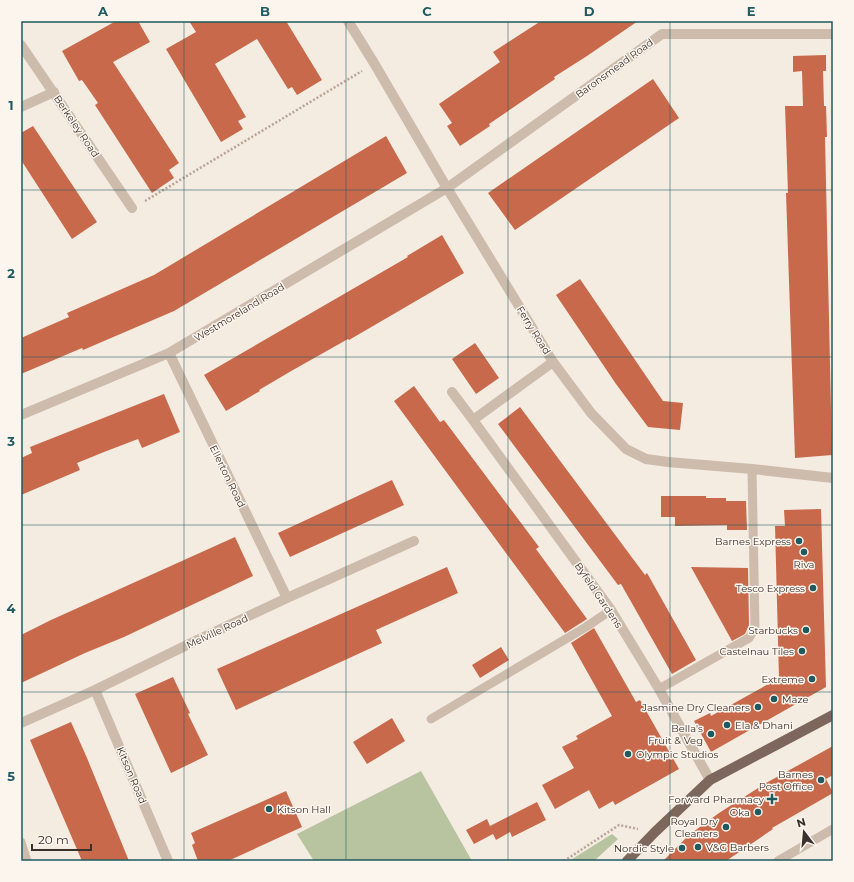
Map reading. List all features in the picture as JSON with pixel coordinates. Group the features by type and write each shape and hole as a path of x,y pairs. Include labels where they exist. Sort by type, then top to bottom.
{"main road":[{"path":"631,859 654,832 710,780 833,715"}],"street":[{"name":"Ferry Road","path":"348,21 447,188 554,362 591,413 626,449 646,459 833,478"},
{"name":"Baronsmead Road","path":"447,188 662,34 833,34"},
{"name":"Berkeley Road","path":"21,45 132,208"},
{"path":"21,107 54,92"},
{"name":"Westmoreland Road","path":"21,415 169,353 447,188"},
{"name":"Ellerton Road","path":"169,353 287,598"},
{"path":"473,420 554,362"},
{"name":"Byfeld Gardens","path":"452,392 611,610 659,689 710,780"},
{"name":"Melville Road","path":"21,723 96,690 182,647 287,598 414,541"},
{"name":"Kitson Road","path":"96,690 168,861"}],"lane":[{"path":"659,689 749,638 755,628 752,469"},
{"path":"431,719 586,627 611,610"},
{"path":"778,861 833,829"},
{"path":"21,842 27,861"}],"path":[{"path":"132,208 374,63"},
{"path":"564,861 619,825 654,832"}],"green space":[{"path":"421,771 472,861 314,861 297,834"},
{"path":"612,834 618,839 594,861 569,861"}],"building":[{"path":"116,21 138,21 150,42 113,62 179,163 169,170 174,178 152,193 95,105 98,103 82,80 79,81 62,51"},
{"path":"189,21 286,21 322,80 297,95 292,87 288,89 257,39 215,64 246,117 238,121 243,129 221,142 166,49 196,32"},
{"path":"541,21 638,21 554,77 555,79 489,124 490,126 460,146 447,126 452,123 439,104 500,62 493,52"},
{"path":"826,55 826,71 823,71 827,137 825,137 832,455 795,458 786,193 788,193 785,106 803,106 802,71 793,72 793,56"},
{"path":"653,79 679,118 515,230 488,193"},
{"path":"33,126 97,222 72,239 21,160 21,133"},
{"path":"386,136 407,173 174,311 83,350 82,348 21,374 21,338 69,317 67,313 154,275"},
{"path":"442,235 464,273 349,340 348,339 293,370 226,411 204,375 408,257 407,256"},
{"path":"580,279 663,401 683,403 680,430 648,427 616,384 556,295"},
{"path":"475,343 499,378 476,394 452,359"},
{"path":"414,386 440,422 444,420 539,547 536,549 587,619 565,633 394,401"},
{"path":"164,394 180,432 142,448 138,439 104,452 77,463 80,470 21,495 21,458 32,453 30,447"},
{"path":"520,407 645,575 647,573 696,660 672,674 621,584 618,585 498,424"},
{"path":"392,480 404,505 290,557 278,533"},
{"path":"661,496 706,496 706,498 726,498 726,501 746,501 747,530 727,530 727,525 675,526 675,517 661,517"},
{"path":"821,509 826,687 711,752 694,721 710,713 711,716 779,678 775,526 785,526 784,510"},
{"path":"235,537 253,576 124,637 85,653 21,683 21,635"},
{"path":"447,567 458,593 376,630 382,643 236,710 217,669"},
{"path":"691,567 748,568 749,625 745,634 732,641"},
{"path":"594,628 636,702 640,700 679,769 615,805 613,801 599,809 589,790 555,809 542,785 574,768 562,747 578,739 576,736 612,716 571,643"},
{"path":"501,647 509,660 480,678 472,665"},
{"path":"173,677 190,713 188,714 208,755 171,773 135,694"},
{"path":"392,718 405,741 367,764 353,742"},
{"path":"71,722 129,861 82,861 30,740"},
{"path":"833,746 833,775 826,779 833,793 772,828 773,829 726,861 663,861 689,835 719,813 766,783"},
{"name":"Kitson Hall","path":"286,791 302,827 228,861 198,861 192,845 195,843 191,833"},
{"path":"537,802 546,820 512,837 510,832 496,840 493,834 474,844 466,830 487,819 490,826"}],"place":[{"name":"Barnes Express","path":"799,541"},
{"name":"Riva","path":"804,552"},
{"name":"Tesco Express","path":"813,588"},
{"name":"Starbucks","path":"806,630"},
{"name":"Castelnau Tiles","path":"802,651"},
{"name":"Extreme","path":"812,679"},
{"name":"Maze","path":"774,699"},
{"name":"Jasmine Dry Cleaners","path":"758,707"},
{"name":"Ela & Dhani","path":"727,725"},
{"name":"Bella's Fruit & Veg","path":"711,734"},
{"name":"Olympic Studios","path":"628,754"},
{"name":"Barnes Post Office","path":"821,780"},
{"name":"Forward Pharmacy","path":"772,799"},
{"name":"Kitson Hall","path":"269,809"},
{"name":"Oka","path":"758,812"},
{"name":"Royal Dry Cleaners","path":"726,827"},
{"name":"V&G Barbers","path":"698,847"},
{"name":"Nordic Style","path":"682,848"}]}
